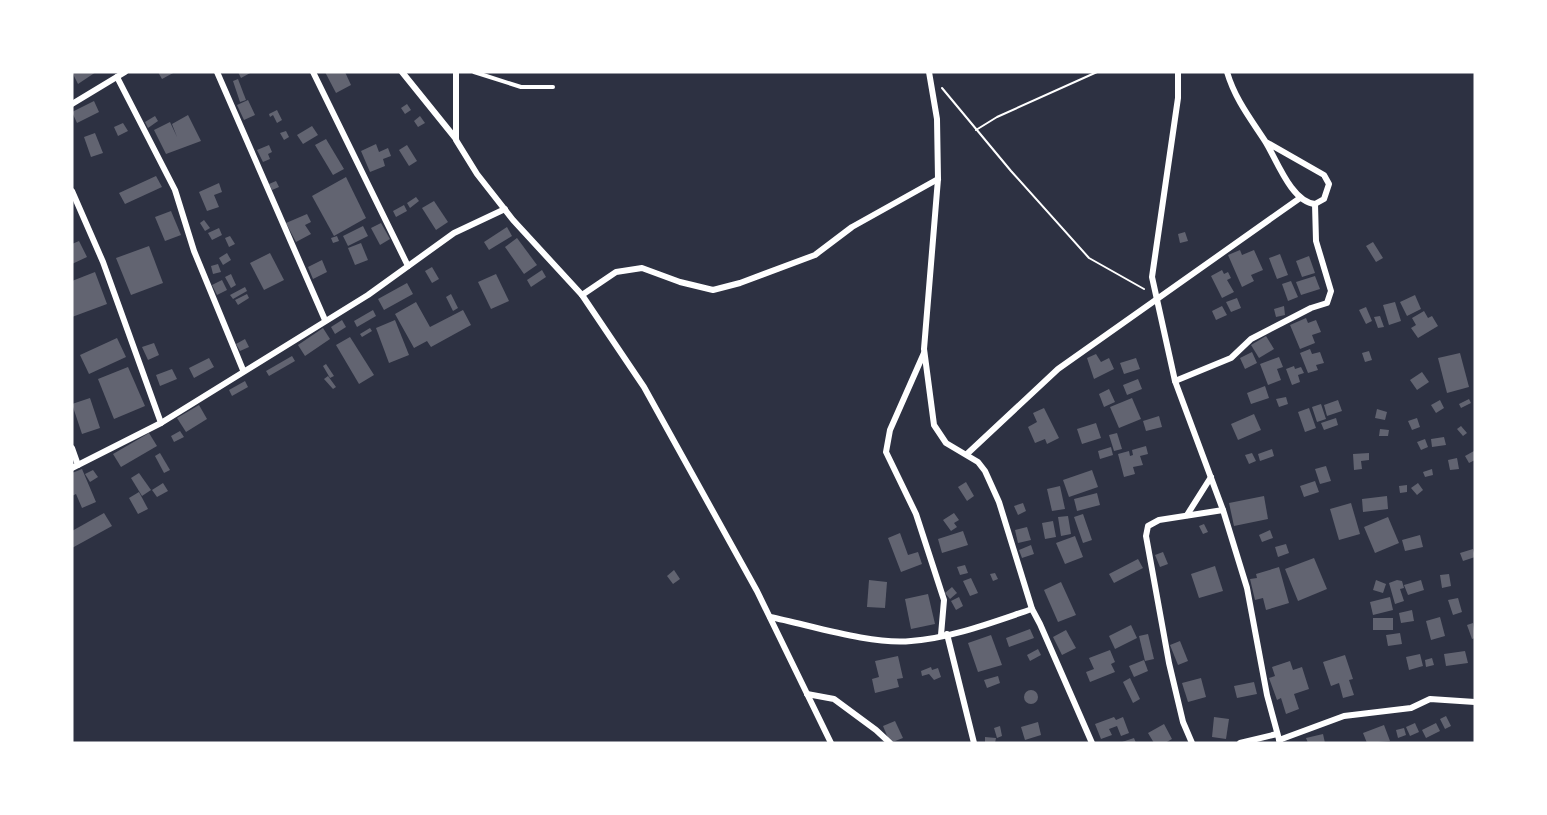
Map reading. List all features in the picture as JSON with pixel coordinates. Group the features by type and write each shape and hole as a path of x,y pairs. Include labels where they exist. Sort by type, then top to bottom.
{"street":[{"path":"72,104 125,72"},
{"path":"217,72 325,320"},
{"path":"313,72 408,266"},
{"path":"402,72 456,140 477,174 505,209 582,295 644,387 770,617 831,743"},
{"path":"456,72 456,140"},
{"path":"1178,72 1178,98 1152,277 1175,381 1223,510 1247,588 1278,739"},
{"path":"1227,72 1251,124 1266,141 1324,175 1329,184 1328,195 1315,204"},
{"path":"930,73 938,118 938,179 925,351 934,425 946,443 967,454 985,471 999,502 1032,609 1092,743"},
{"path":"117,77 175,190 194,251 243,370"},
{"path":"1266,141 1274,161 1300,198 1315,204"},
{"path":"582,295 616,272 642,268 680,282 713,290 740,283 815,255 852,227 938,179"},
{"path":"72,191 103,262 161,423"},
{"path":"967,454 1058,369 1300,198"},
{"path":"1175,381 1231,358 1251,339 1327,303 1332,291 1316,241 1315,204"},
{"path":"72,448 75,466 161,423 325,320 454,233 505,209"},
{"path":"925,351 890,430 886,452 916,514 944,600 944,635 974,743"},
{"path":"1187,515 1211,477"},
{"path":"1192,743 1183,722 1169,663 1146,536 1151,522 1223,510"},
{"path":"770,617 875,639 910,641 944,635 1032,609"},
{"path":"807,694 834,699 890,743"},
{"path":"1240,743 1278,739 1344,716 1411,708 1430,699 1475,702"}],"lane":[{"path":"474,72 521,87 553,87"}],"path":[{"path":"976,130 998,117 1097,72"},
{"path":"930,73 976,130 1089,258 1158,297"}],"building":[{"path":"72,72 96,72 78,84"},
{"path":"158,72 175,72 162,79"},
{"path":"238,72 252,72 241,78"},
{"path":"325,72 345,72 351,85 336,93"},
{"path":"238,79 246,100 240,102 233,81"},
{"path":"248,100 255,115 244,120 237,105"},
{"path":"94,101 99,112 77,123 72,112"},
{"path":"407,104 411,110 405,114 401,108"},
{"path":"277,110 282,120 277,123 273,115 270,117 269,114"},
{"path":"188,115 201,141 166,154 154,130 170,122 177,137 172,124"},
{"path":"155,116 158,121 148,128 145,122"},
{"path":"420,116 425,123 418,127 414,121"},
{"path":"123,123 128,131 118,136 114,127"},
{"path":"312,126 318,135 303,144 297,135"},
{"path":"286,131 289,137 284,140 280,133"},
{"path":"95,133 103,153 91,157 84,137"},
{"path":"326,139 344,169 333,175 315,145"},
{"path":"376,144 379,152 388,148 391,156 383,159 385,166 370,172 361,151"},
{"path":"269,145 272,152 268,154 270,159 263,162 257,150"},
{"path":"407,145 417,161 409,166 399,150"},
{"path":"156,176 162,187 125,204 119,193"},
{"path":"346,177 366,218 334,236 312,196"},
{"path":"276,181 279,187 272,190 269,184"},
{"path":"219,183 222,192 214,195 219,207 207,211 199,192"},
{"path":"416,197 419,201 410,208 407,203"},
{"path":"434,201 448,222 436,230 422,208"},
{"path":"404,205 407,211 396,217 393,211"},
{"path":"171,211 181,235 165,241 155,217"},
{"path":"307,214 311,222 305,225 311,234 296,242 286,223"},
{"path":"204,220 210,228 205,231 200,223"},
{"path":"381,223 390,239 380,245 371,228"},
{"path":"363,226 368,236 348,246 343,236"},
{"path":"507,227 512,236 489,250 484,242"},
{"path":"219,228 222,235 212,240 208,233"},
{"path":"1185,232 1188,241 1180,243 1178,234"},
{"path":"230,236 235,244 229,247 225,238"},
{"path":"337,236 339,241 333,243 331,238"},
{"path":"517,238 537,265 524,274 505,247"},
{"path":"79,241 87,257 72,264 72,244"},
{"path":"1373,242 1383,258 1376,262 1366,246"},
{"path":"361,243 368,260 355,265 348,248"},
{"path":"149,246 163,283 131,295 116,258"},
{"path":"1240,250 1242,255 1254,250 1263,270 1251,275 1254,281 1242,287 1228,255"},
{"path":"227,253 231,260 223,265 219,258"},
{"path":"270,253 284,280 264,290 250,263"},
{"path":"1280,254 1288,275 1277,279 1269,258"},
{"path":"1309,256 1315,273 1302,277 1296,261"},
{"path":"322,260 327,272 313,279 308,267"},
{"path":"218,264 221,272 213,274 211,266"},
{"path":"432,267 439,279 432,283 425,271"},
{"path":"542,270 546,277 531,287 527,280"},
{"path":"1222,270 1224,274 1228,272 1231,278 1227,280 1234,292 1222,298 1211,276"},
{"path":"95,272 107,304 72,317 72,281"},
{"path":"231,274 236,285 231,288 225,277"},
{"path":"496,274 509,301 491,309 478,282"},
{"path":"1315,276 1320,289 1301,295 1296,282"},
{"path":"222,280 227,290 217,295 212,285"},
{"path":"1291,281 1298,297 1288,301 1282,284"},
{"path":"407,283 413,294 384,310 378,299"},
{"path":"245,287 247,291 233,299 230,295"},
{"path":"247,294 249,298 238,305 235,300"},
{"path":"451,294 458,308 453,311 446,297"},
{"path":"1415,295 1421,309 1407,316 1400,302"},
{"path":"1237,298 1241,308 1231,312 1226,302"},
{"path":"416,302 430,327 463,310 471,325 431,347 427,341 414,348 395,314"},
{"path":"1395,302 1401,321 1389,325 1383,305"},
{"path":"1222,306 1227,315 1216,320 1212,311"},
{"path":"1284,306 1285,315 1276,317 1274,309"},
{"path":"1366,307 1372,321 1366,324 1359,310"},
{"path":"373,310 376,316 357,327 354,321"},
{"path":"1424,311 1428,318 1432,316 1438,326 1418,338 1411,328 1416,325 1412,318"},
{"path":"1380,316 1384,327 1378,328 1374,317"},
{"path":"1306,318 1308,323 1316,320 1321,332 1312,335 1315,343 1300,349 1290,325"},
{"path":"342,320 346,327 335,334 331,327"},
{"path":"395,320 409,355 389,363 376,328"},
{"path":"323,328 330,339 305,356 298,345"},
{"path":"370,328 372,331 362,337 360,334"},
{"path":"1266,336 1274,349 1259,358 1251,345"},
{"path":"350,337 374,375 359,384 336,345"},
{"path":"117,338 126,357 89,374 80,355"},
{"path":"245,339 249,347 240,351 236,344"},
{"path":"154,343 159,355 148,360 142,347"},
{"path":"1310,349 1312,354 1320,352 1324,363 1316,365 1318,370 1308,373 1300,353"},
{"path":"1369,351 1372,360 1365,362 1362,353"},
{"path":"1252,352 1257,363 1245,369 1240,358"},
{"path":"1460,353 1469,387 1447,393 1438,358"},
{"path":"1096,354 1101,362 1109,358 1114,369 1094,379 1087,358"},
{"path":"292,356 295,361 269,376 266,371"},
{"path":"1279,357 1283,367 1277,369 1281,380 1268,385 1260,364"},
{"path":"209,358 214,367 194,378 189,368"},
{"path":"1136,358 1140,369 1124,374 1120,363"},
{"path":"326,364 334,376 330,378 323,366"},
{"path":"1294,366 1295,369 1301,367 1304,373 1298,375 1300,382 1292,385 1286,369"},
{"path":"128,367 145,406 114,419 98,379"},
{"path":"172,369 177,379 160,386 156,375"},
{"path":"1422,372 1429,382 1417,390 1410,380"},
{"path":"328,376 336,387 333,389 324,379"},
{"path":"1138,379 1142,389 1127,395 1123,385"},
{"path":"245,381 248,387 232,396 229,390"},
{"path":"1265,386 1269,398 1251,404 1247,393"},
{"path":"1109,389 1115,402 1104,407 1099,394"},
{"path":"1286,397 1288,404 1279,407 1276,399"},
{"path":"90,398 100,428 82,434 72,404"},
{"path":"1132,398 1141,419 1119,428 1110,407"},
{"path":"1469,399 1471,403 1461,408 1459,404"},
{"path":"1338,400 1342,411 1327,416 1324,405"},
{"path":"1440,400 1444,408 1436,413 1431,405"},
{"path":"1321,404 1326,419 1317,422 1312,407"},
{"path":"199,405 207,419 186,432 177,418"},
{"path":"1044,408 1059,438 1047,444 1045,439 1035,443 1028,427 1037,422 1033,413"},
{"path":"1309,408 1316,428 1305,432 1298,412"},
{"path":"1377,409 1387,412 1385,420 1375,418"},
{"path":"1254,414 1261,430 1238,440 1231,424"},
{"path":"1159,416 1162,427 1146,431 1143,421"},
{"path":"1336,418 1338,425 1324,430 1321,423"},
{"path":"1417,418 1420,427 1412,430 1408,421"},
{"path":"1096,423 1101,438 1082,444 1077,429"},
{"path":"1461,426 1467,433 1463,436 1457,429"},
{"path":"1380,429 1389,430 1388,436 1379,436"},
{"path":"180,431 184,437 174,442 171,436"},
{"path":"149,433 157,446 121,467 113,454"},
{"path":"1117,433 1122,449 1114,451 1109,435"},
{"path":"1444,437 1446,445 1432,447 1431,439"},
{"path":"1425,439 1428,447 1421,450 1417,442"},
{"path":"1146,446 1148,454 1140,456 1143,465 1133,467 1135,474 1124,477 1118,454 1129,451 1130,456 1133,455 1132,450"},
{"path":"1111,447 1113,455 1100,459 1098,451"},
{"path":"1272,449 1274,456 1260,461 1258,454"},
{"path":"1474,451 1475,460 1469,463 1465,456"},
{"path":"160,453 170,470 164,473 155,456"},
{"path":"1252,453 1256,461 1249,464 1245,455"},
{"path":"1369,453 1369,460 1361,461 1362,469 1354,470 1353,454"},
{"path":"1457,458 1459,469 1450,470 1448,460"},
{"path":"1326,466 1331,481 1320,484 1315,469"},
{"path":"82,469 96,502 82,508 76,494 72,496 72,473"},
{"path":"1432,469 1433,475 1425,477 1423,472"},
{"path":"93,470 98,477 90,482 85,474"},
{"path":"1092,470 1098,487 1069,497 1063,480"},
{"path":"139,473 151,490 142,496 131,478"},
{"path":"1315,481 1319,492 1304,497 1300,486"},
{"path":"966,482 974,496 967,501 958,487"},
{"path":"163,483 168,491 157,497 152,490"},
{"path":"1418,483 1423,490 1417,495 1411,488"},
{"path":"1407,485 1407,492 1400,493 1399,486"},
{"path":"1060,486 1065,509 1052,511 1047,489"},
{"path":"139,492 148,509 138,514 129,498"},
{"path":"1097,493 1100,505 1077,511 1074,499"},
{"path":"1264,496 1268,519 1234,526 1229,503"},
{"path":"1387,496 1388,509 1363,512 1362,499"},
{"path":"1023,503 1026,511 1018,515 1014,506"},
{"path":"1351,503 1360,534 1339,540 1330,509"},
{"path":"104,513 112,526 72,548 72,531"},
{"path":"954,513 959,520 954,523 957,527 951,531 943,520"},
{"path":"1083,514 1092,540 1083,543 1074,517"},
{"path":"1068,516 1071,534 1061,536 1058,517"},
{"path":"1388,517 1399,543 1375,553 1364,527"},
{"path":"1053,521 1056,537 1045,539 1042,523"},
{"path":"1204,524 1208,532 1203,534 1199,526"},
{"path":"1027,527 1031,540 1018,543 1015,530"},
{"path":"1270,530 1273,538 1262,542 1259,535"},
{"path":"963,531 968,545 942,553 938,539"},
{"path":"900,533 908,555 918,552 922,564 901,572 888,538"},
{"path":"1420,535 1423,547 1405,551 1402,540"},
{"path":"1075,536 1083,557 1065,564 1056,543"},
{"path":"1286,544 1289,553 1278,557 1275,547"},
{"path":"1031,545 1034,554 1022,558 1019,550"},
{"path":"1473,549 1475,557 1463,561 1460,553"},
{"path":"1163,552 1168,564 1160,567 1155,555"},
{"path":"1314,558 1327,589 1298,601 1285,569"},
{"path":"1138,559 1143,568 1114,583 1109,574"},
{"path":"965,565 968,573 960,575 957,567"},
{"path":"1215,566 1223,591 1199,598 1191,574"},
{"path":"1279,567 1289,603 1266,610 1263,598 1255,600 1250,579 1257,578 1256,574"},
{"path":"674,570 680,579 673,584 667,576"},
{"path":"995,573 998,579 993,581 990,574"},
{"path":"1449,574 1451,586 1442,588 1440,575"},
{"path":"971,578 978,593 970,596 963,581"},
{"path":"869,580 887,582 885,608 867,607"},
{"path":"1376,580 1386,584 1383,593 1373,590"},
{"path":"1421,580 1424,590 1408,595 1404,585"},
{"path":"1402,581 1404,588 1400,589 1404,601 1395,604 1389,583"},
{"path":"1061,582 1076,615 1058,622 1044,590"},
{"path":"952,587 957,593 950,599 945,593"},
{"path":"928,594 935,624 911,629 905,599"},
{"path":"959,597 963,606 956,610 951,601"},
{"path":"1390,597 1393,610 1373,615 1370,602"},
{"path":"1458,598 1462,612 1453,615 1448,600"},
{"path":"1412,610 1414,621 1401,623 1399,613"},
{"path":"1440,617 1445,636 1431,640 1426,621"},
{"path":"1373,618 1393,618 1393,630 1373,630"},
{"path":"1473,623 1475,638 1472,639 1467,625"},
{"path":"1131,625 1137,638 1115,649 1109,636"},
{"path":"1030,629 1034,638 1009,647 1006,638"},
{"path":"1066,630 1076,648 1062,655 1053,637"},
{"path":"1400,633 1402,644 1388,646 1386,635"},
{"path":"1148,634 1154,659 1145,661 1139,636"},
{"path":"991,635 1002,665 978,672 968,643"},
{"path":"1180,641 1188,661 1178,665 1170,645"},
{"path":"1038,649 1041,655 1030,661 1027,655"},
{"path":"1110,650 1115,662 1111,664 1115,672 1090,682 1086,672 1094,669 1089,658"},
{"path":"1465,651 1468,663 1446,666 1444,654"},
{"path":"1420,654 1423,666 1409,670 1406,657"},
{"path":"1345,655 1353,679 1349,680 1354,695 1343,698 1339,683 1331,686 1323,662"},
{"path":"898,656 903,678 897,679 899,687 875,693 872,679 879,677 875,661"},
{"path":"1432,658 1434,665 1426,667 1425,660"},
{"path":"1144,660 1148,671 1134,677 1129,666"},
{"path":"1290,661 1293,670 1302,667 1309,689 1294,694 1299,709 1286,714 1281,698 1277,700 1269,678 1275,676 1272,667"},
{"path":"931,667 932,670 938,668 941,677 934,680 929,674 922,676 921,671"},
{"path":"998,676 1000,683 987,688 984,680"},
{"path":"1130,678 1140,699 1133,703 1123,682"},
{"path":"1201,678 1206,697 1188,702 1182,683"},
{"path":"1254,682 1257,694 1237,698 1234,686"},
{"path":"1031,690 1036,692 1038,697 1036,702 1031,704 1026,702 1024,697 1026,692"},
{"path":"1446,716 1451,726 1445,729 1440,719"},
{"path":"1114,717 1116,720 1123,717 1129,733 1121,736 1117,726 1109,729 1112,735 1101,739 1095,724"},
{"path":"1214,717 1229,719 1226,739 1212,737"},
{"path":"895,721 903,738 890,743 883,726"},
{"path":"1038,722 1041,735 1025,740 1021,727"},
{"path":"1415,723 1419,732 1410,736 1406,727"},
{"path":"1436,723 1440,731 1426,738 1422,730"},
{"path":"1164,724 1172,739 1165,743 1154,743 1148,733"},
{"path":"1384,725 1390,741 1367,743 1363,733"},
{"path":"1000,726 1002,736 997,738 994,728"},
{"path":"1404,728 1406,735 1398,738 1396,730"},
{"path":"1323,734 1325,743 1308,743 1306,738"},
{"path":"985,737 996,738 995,743 985,743"},
{"path":"1134,738 1136,743 1119,743"}]}
